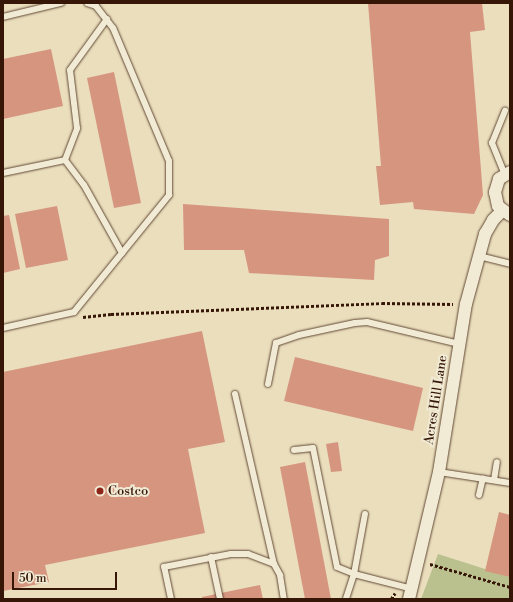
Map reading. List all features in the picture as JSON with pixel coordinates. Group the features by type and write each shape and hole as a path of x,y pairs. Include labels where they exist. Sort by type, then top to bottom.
{"street":[{"name":"Acres Hill Lane","path":"411,594 420,561 439,472 466,304 485,234 492,220 506,213 498,206 495,192 496,185 507,173"}],"lane":[{"path":"3,17 61,3"},
{"path":"3,328 74,312 169,195 169,161 107,19 96,6 87,3"},
{"path":"66,160 77,128 70,70 107,19"},
{"path":"506,110 492,143 507,173"},
{"path":"3,173 66,160"},
{"path":"66,160 84,185 122,254"},
{"path":"479,256 510,264"},
{"path":"268,384 276,343 299,335 366,322 459,344"},
{"path":"235,394 274,564 280,576 284,599"},
{"path":"294,450 313,448 336,567 411,594"},
{"path":"494,480 497,462"},
{"path":"439,472 510,483"},
{"path":"479,495 483,478"},
{"path":"346,599 354,574 365,514"},
{"path":"171,599 164,567 211,557 248,554 274,564"},
{"path":"211,557 220,599"}],"path":[{"path":"82,318 111,314 382,303 466,304"},
{"path":"420,561 510,587"}],"green space":[{"path":"438,554 510,577 510,599 421,599"}],"building":[{"path":"368,3 482,3 485,30 470,32 483,195 474,214 414,209 413,202 380,205 376,166 381,166"},
{"path":"51,49 63,106 3,119 3,59"},
{"path":"114,72 141,203 114,208 87,78"},
{"path":"183,204 389,219 389,256 375,260 374,280 249,273 244,250 184,250"},
{"path":"57,206 68,260 26,268 15,214"},
{"path":"9,215 20,269 3,273 3,216"},
{"name":"Costco","path":"202,331 225,442 188,449 205,533 45,565 49,582 3,591 3,372"},
{"path":"295,357 423,388 413,431 284,401"},
{"path":"338,442 342,471 331,472 326,444"},
{"path":"305,462 331,599 305,599 280,467"},
{"path":"499,512 510,515 510,577 485,571"},
{"path":"260,585 263,599 202,599 202,597"}],"place":[{"name":"Costco","path":"100,491"}]}
